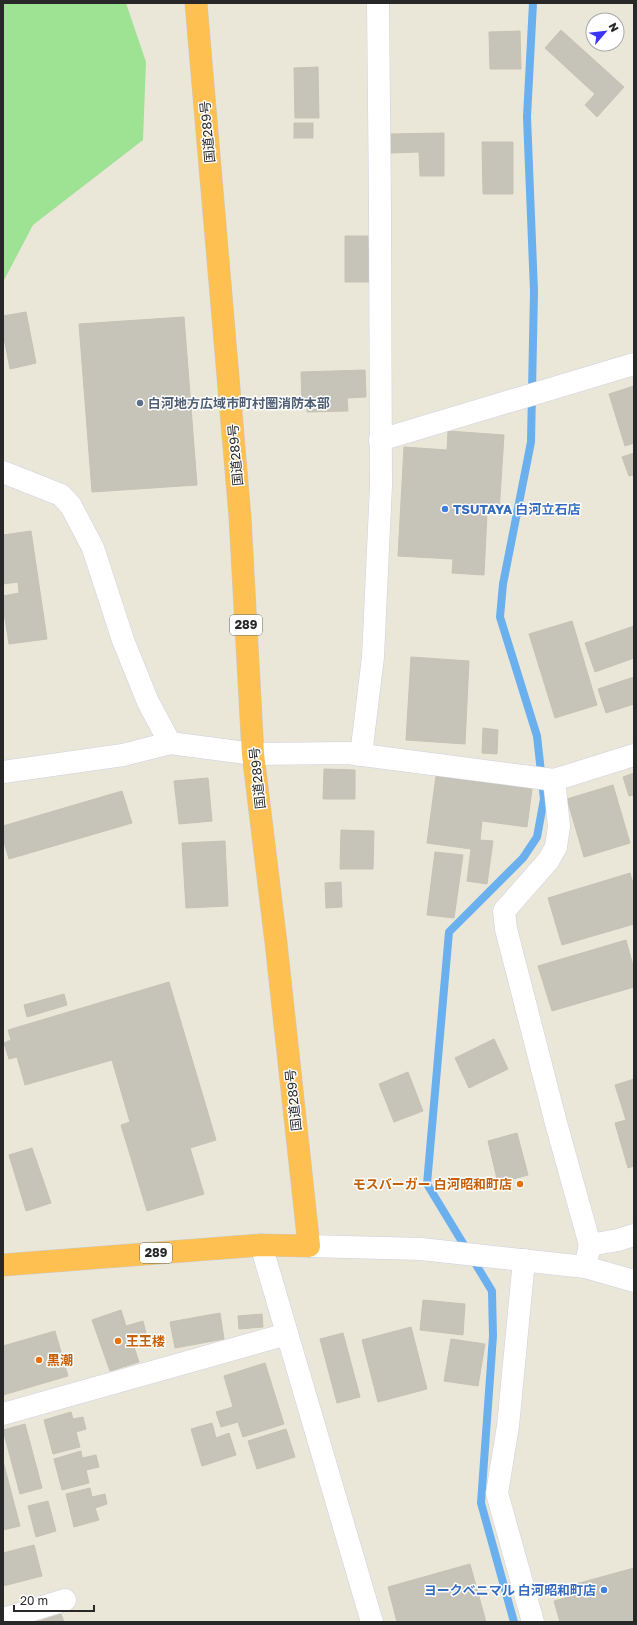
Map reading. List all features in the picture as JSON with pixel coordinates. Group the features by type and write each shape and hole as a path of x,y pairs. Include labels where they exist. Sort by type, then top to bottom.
{"highway":[{"name":"国道289号","path":"196,3 240,517 253,754 277,950 309,1246"},
{"name":"289","path":"3,1265 261,1245 309,1246"}],"street":[{"path":"361,755 372,656 381,484 378,3"},
{"path":"380,440 634,364"},
{"path":"3,472 61,495 71,506 93,548 123,640 148,702 170,743"},
{"path":"3,772 123,755 170,743 253,754 347,753 554,780 634,756"},
{"path":"554,780 559,826 556,847 548,861 504,911 505,923 556,1123 590,1244 585,1267"},
{"path":"590,1244 618,1240 634,1235"},
{"path":"261,1245 372,1622"},
{"path":"309,1246 421,1249 524,1260 585,1267 634,1281"},
{"path":"524,1260 508,1426 497,1493 533,1622"},
{"path":"3,1414 287,1334"},
{"path":"3,1618 65,1600"}],"green space":[{"path":"3,3 126,3 146,62 143,140 33,225 3,282"}],"building":[{"path":"561,30 624,87 597,117 585,105 595,94 545,48"},
{"path":"520,31 521,69 490,69 489,32"},
{"path":"318,67 319,118 295,118 294,68"},
{"path":"294,123 313,123 313,138 294,138"},
{"path":"444,133 444,176 420,176 419,152 391,153 391,134"},
{"path":"482,142 513,142 513,194 483,194"},
{"path":"345,236 368,236 369,282 345,282"},
{"path":"26,312 36,363 10,369 3,333 3,316"},
{"path":"184,317 197,485 92,492 79,324"},
{"path":"365,370 366,397 347,398 348,411 307,412 307,400 302,400 301,372"},
{"path":"634,386 634,443 625,446 609,394"},
{"path":"448,431 504,435 499,513 487,513 484,575 452,573 453,559 398,556 404,447 447,450"},
{"path":"634,453 634,475 629,476 622,457"},
{"path":"31,531 47,639 9,644 3,606 3,596 19,593 18,582 3,584 3,535"},
{"path":"572,621 597,705 555,718 529,634"},
{"path":"634,626 634,658 595,672 585,643"},
{"path":"411,657 469,661 465,744 406,740"},
{"path":"634,677 634,704 606,713 598,689"},
{"path":"483,728 498,730 497,754 482,753"},
{"path":"324,769 355,770 355,799 323,799"},
{"path":"634,773 634,795 629,796 623,777"},
{"path":"436,776 532,789 527,827 482,821 480,840 493,841 487,884 467,881 471,849 427,843"},
{"path":"208,778 212,821 179,824 174,781"},
{"path":"613,785 630,843 584,857 567,799"},
{"path":"122,791 132,823 9,859 3,839 3,826"},
{"path":"341,830 374,831 373,869 340,869"},
{"path":"225,841 228,906 186,908 182,843"},
{"path":"435,852 463,855 454,918 427,915"},
{"path":"630,873 634,887 634,924 562,945 548,898"},
{"path":"341,882 342,907 326,908 325,883"},
{"path":"626,940 634,969 634,987 552,1011 538,966"},
{"path":"169,982 216,1140 190,1148 204,1194 147,1211 121,1125 130,1122 112,1060 25,1085 17,1057 9,1059 4,1043 11,1040 8,1030"},
{"path":"64,994 67,1005 27,1017 24,1005"},
{"path":"494,1039 508,1069 469,1088 455,1058"},
{"path":"408,1072 423,1111 394,1122 379,1084"},
{"path":"634,1079 634,1166 628,1168 615,1123 626,1120 615,1085"},
{"path":"517,1133 528,1175 498,1183 488,1141"},
{"path":"32,1148 51,1203 26,1211 9,1155"},
{"path":"423,1300 465,1304 463,1335 420,1330"},
{"path":"121,1310 126,1326 143,1321 146,1333 131,1338 139,1362 110,1371 92,1320"},
{"path":"220,1313 224,1339 175,1348 170,1322"},
{"path":"262,1314 263,1327 239,1329 238,1316"},
{"path":"411,1327 427,1389 378,1402 362,1340"},
{"path":"55,1331 68,1376 3,1395 3,1346"},
{"path":"343,1333 360,1397 337,1403 320,1339"},
{"path":"451,1339 485,1344 478,1386 444,1381"},
{"path":"265,1363 284,1424 243,1437 238,1422 221,1427 216,1412 233,1407 224,1376"},
{"path":"71,1412 73,1419 83,1417 86,1429 76,1432 80,1447 53,1454 44,1420"},
{"path":"212,1423 216,1438 229,1433 236,1455 202,1466 191,1429"},
{"path":"25,1424 42,1488 20,1494 3,1430"},
{"path":"286,1429 295,1457 257,1469 248,1441"},
{"path":"81,1451 82,1458 96,1455 99,1467 86,1470 89,1483 62,1490 54,1459"},
{"path":"3,1461 20,1526 3,1530"},
{"path":"90,1488 92,1497 105,1494 107,1504 95,1508 99,1520 74,1527 66,1494"},
{"path":"48,1501 56,1531 36,1537 28,1506"},
{"path":"34,1545 42,1576 3,1586 3,1553"},
{"path":"470,1564 486,1622 397,1622 388,1587"},
{"name":"ヨークベニマル 白河昭和町店","path":"634,1568 634,1622 560,1622 554,1601 576,1595 572,1585"},
{"path":"61,1614 64,1622 36,1622"}],"waterway":[{"path":"514,1622 481,1503 493,1336 492,1291 427,1184 449,932 523,858 537,837 544,799 537,736 500,617 503,584 531,442 534,291 527,117 533,3"}],"place":[{"name":"白河地方広域市町村圏消防本部","path":"140,403"},
{"name":"TSUTAYA 白河立石店","path":"445,509"},
{"name":"モスバーガー 白河昭和町店","path":"520,1184"},
{"name":"王王楼","path":"118,1341"},
{"name":"黒潮","path":"39,1360"},
{"name":"ヨークベニマル 白河昭和町店","path":"604,1590"}]}
